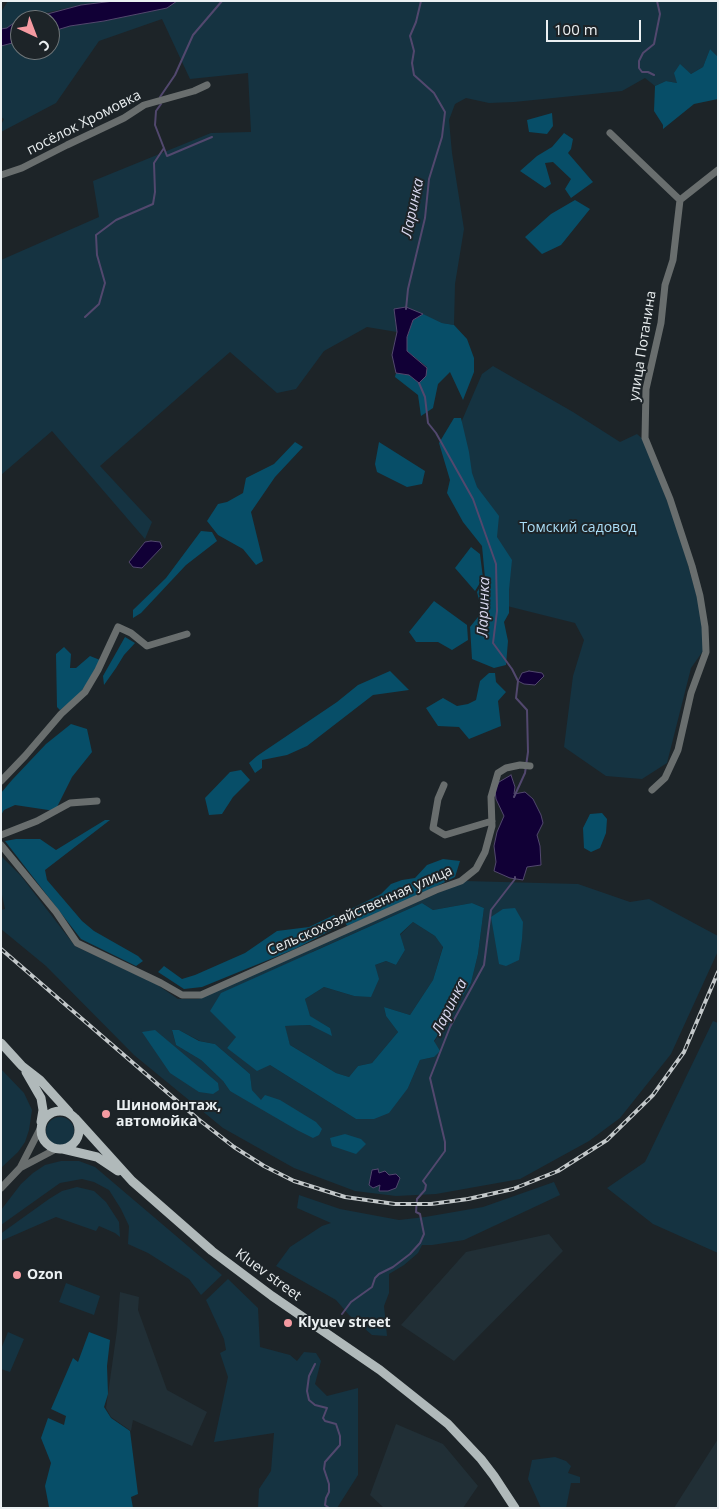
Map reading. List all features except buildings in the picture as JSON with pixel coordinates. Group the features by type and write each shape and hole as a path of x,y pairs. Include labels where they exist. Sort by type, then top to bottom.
{"main road":[{"name":"Kluev street","path":"1,1043 22,1066 40,1080 132,1181 212,1251 272,1296 380,1370 448,1424 485,1464 514,1508"},
{"path":"22,1066 41,1098 43,1110 40,1127 47,1145 97,1157 132,1181"},
{"path":"40,1127 45,1118 53,1112 63,1111 74,1116 79,1127 78,1137 72,1145 60,1149"}],"street":[{"name":"посёлок Хромовка","path":"1,175 22,168 124,118 144,105 194,91 208,85"},
{"path":"610,133 680,200 718,170"},
{"name":"улица Потанина","path":"652,790 665,778 678,750 691,693 706,652 705,628 700,596 684,539 645,438 646,389 661,323 665,285 673,260 680,200"},
{"path":"1,781 61,714 85,692 98,670 118,627 131,632 147,646 187,634"},
{"name":"Сельскохозяйственная улица","path":"1,845 56,912 77,943 161,983 182,996 201,995 436,890 461,881 476,870 485,852 492,826 491,797 498,773 506,768 522,765 530,766"},
{"path":"444,785 438,800 433,828 445,836 492,821"},
{"path":"1,835 37,821 70,804 97,801"},
{"path":"1,1188 20,1168 40,1127"},
{"path":"20,1168 60,1149"}],"shaded area":[{"path":"114,1 177,1 167,8 60,29 60,11 81,5"},
{"path":"10,26 10,44 1,46 1,29"},
{"path":"710,49 718,57 718,99 694,104 663,129 663,125 654,111 655,86 666,81 677,83 674,73 680,64 691,74 703,67"},
{"path":"552,113 553,126 547,134 529,132 527,120"},
{"path":"564,133 573,139 568,153 593,182 571,198 565,189 571,179 553,162 545,163 551,184 545,188 520,171 537,156 552,147"},
{"path":"575,200 590,209 561,245 542,254 525,237 551,214"},
{"path":"406,307 423,314 413,320 407,337 407,351 427,368 426,376 419,383 409,375 396,373 392,355 397,332 394,309"},
{"path":"423,314 442,323 454,325 467,339 474,358 474,372 463,400 450,372 438,384 433,408 421,416 418,395 395,377 396,373 409,375 419,383 427,367 407,351 407,337 413,320"},
{"path":"454,418 461,418 472,473 477,487 499,516 497,537 512,560 509,613 504,622 508,641 506,665 494,668 472,659 470,627 482,612 477,592 485,578 482,546 463,522 447,493 450,480 439,443"},
{"path":"295,442 303,447 275,477 251,512 263,561 256,565 243,549 218,535 207,521 218,504 227,502 243,493 246,478 274,464"},
{"path":"379,442 425,471 422,484 407,487 377,472 375,464"},
{"path":"201,531 212,532 217,541 186,565 141,613 133,618 133,610 166,578"},
{"path":"145,542 160,542 162,547 142,568 133,567 129,562"},
{"path":"471,547 480,554 483,578 475,591 455,568"},
{"path":"434,601 467,625 468,640 452,650 438,642 416,642 409,632"},
{"path":"125,637 135,643 124,655 104,685 103,676"},
{"path":"64,647 71,654 70,668 76,668 90,656 100,660 78,696 60,710 57,707 56,654"},
{"path":"390,671 409,690 373,695 307,746 287,755 262,760 262,768 255,773 249,763 257,756 337,702 358,685"},
{"path":"529,671 542,673 544,676 535,685 524,684 518,681 522,673"},
{"path":"489,673 495,673 496,682 506,692 498,701 501,726 469,739 459,727 438,726 426,708 443,698 457,706 476,700 480,681"},
{"path":"71,724 87,729 92,752 72,777 55,811 15,805 4,810 1,815 1,793 46,744"},
{"path":"241,770 250,780 233,797 222,814 209,815 205,798 230,772"},
{"path":"511,775 515,787 514,794 525,792 533,799 543,823 537,835 540,846 541,865 527,867 523,880 510,878 494,871 496,862 494,846 497,832 504,816 496,799 495,790 499,782"},
{"path":"602,813 607,819 606,833 600,848 591,852 584,848 583,828 590,814"},
{"path":"105,820 110,820 45,870 47,880 82,921 94,931 138,956 143,961 136,966 81,939 5,841 40,839 56,850"},
{"path":"443,859 460,861 455,877 409,900 347,926 341,914 381,894 391,884 415,878 427,865"},
{"path":"422,903 433,910 472,903 484,908 478,954 471,983 434,1041 440,1051 434,1057 420,1060 408,1088 389,1113 374,1119 356,1119 270,1065 257,1071 227,1048 236,1037 210,1011 221,993","holes":["413,922 435,936 443,947 433,980 410,1015 384,1007 386,1016 398,1032 372,1063 358,1066 349,1077 336,1073 290,1045 285,1026 310,1025 332,1036 330,1028 310,1016 305,999 324,987 354,996 371,997 379,979 375,965 386,961 396,965 405,950 400,934"]},
{"path":"515,908 523,922 519,960 506,966 499,964 491,917 503,909"},
{"path":"334,915 343,924 295,949 202,987 184,989 158,972 164,966 182,979 195,975 245,953 277,931 309,927"},
{"path":"155,1030 218,1083 219,1090 213,1094 199,1092 170,1073 142,1032"},
{"path":"172,1030 179,1030 199,1041 215,1044 250,1074 252,1090 261,1100 265,1095 280,1100 316,1122 322,1129 319,1135 313,1138 230,1091 223,1081 201,1060 176,1045"},
{"path":"345,1134 361,1139 366,1144 356,1154 332,1146 330,1138"},
{"path":"378,1169 379,1173 385,1171 389,1175 396,1174 400,1178 396,1188 388,1191 379,1191 380,1185 373,1188 369,1185 372,1170"},
{"path":"549,1234 563,1251 454,1361 401,1325 466,1252"},
{"path":"120,1292 139,1297 138,1310 167,1390 207,1412 192,1446 133,1420 131,1431 111,1417 106,1408 117,1330"},
{"path":"89,1332 110,1340 107,1366 108,1394 104,1407 111,1418 130,1431 138,1494 131,1497 133,1508 49,1507 45,1486 51,1463 41,1438 48,1418 64,1425 66,1416 51,1409 73,1358 78,1362"},
{"path":"396,1424 443,1444 478,1486 463,1508 384,1508 370,1495"},
{"path":"718,1439 718,1508 674,1508"}],"green space":[{"path":"8,1 114,1 58,10 10,10 10,26 1,29 1,12"},
{"path":"177,1 718,1 718,57 710,49 703,67 691,74 680,65 677,83 666,81 655,86 645,78 622,91 514,102 489,103 466,98 455,104 449,120 452,153 464,229 455,284 454,325 442,323 406,307 394,309 397,332 367,327 324,351 296,389 277,393 230,352 100,466 152,522 145,539 52,431 1,475 1,260 99,217 93,181 211,133 251,132 248,73 190,79 162,19 99,41 56,103 1,132 1,125 4,119 1,117 1,46 10,44 10,60 60,60 60,29 167,8"},
{"name":"Томский садовод","path":"493,366 573,412 620,442 637,434 645,441 679,533 699,604 703,628 703,651 691,668 667,763 642,779 606,776 564,747 573,676 584,640 575,623 503,605 457,432 482,374"},
{"path":"1,856 21,876 75,946 156,984 178,999 198,999 465,881 578,884 630,902 649,899 718,936 718,951 671,1054 620,1118 589,1141 520,1179 436,1194 396,1196 355,1191 294,1168 223,1128 134,1055 46,966 1,929 1,910 5,909 1,890","holes":["422,903 433,910 472,903 484,908 478,954 471,983 434,1042 434,1057 420,1060 408,1088 356,1119 270,1065 227,1048 312,952","179,1030 200,1041 215,1044 250,1074 252,1090 261,1101 230,1091 223,1081 201,1060 176,1045 172,1031"]},
{"path":"413,922 435,936 443,946 433,980 410,1015 384,1007 386,1016 398,1032 372,1063 358,1066 349,1077 336,1073 290,1045 284,1026 310,1025 330,1028 309,1016 305,999 324,987 354,996 375,965 386,961 396,965 405,950 400,935"},
{"path":"713,1021 718,1023 718,1253 653,1224 607,1188 645,1162"},
{"path":"1,1069 24,1093 32,1110 25,1142 18,1152 1,1168"},
{"path":"60,1117 70,1121 74,1131 70,1141 60,1145 50,1141 46,1131 50,1121"},
{"path":"61,1161 79,1161 95,1167 222,1275 201,1295 189,1279 148,1253 128,1244 129,1226 109,1190 94,1182 82,1179 60,1183 1,1225 1,1210 21,1184 45,1165"},
{"path":"554,1182 560,1195 464,1240 422,1245 418,1253 404,1265 389,1274 389,1293 384,1306 387,1336 372,1335 349,1315 336,1300 276,1266 290,1247 322,1226 331,1223 297,1208 299,1195 340,1209 399,1220 483,1207"},
{"path":"77,1187 94,1191 106,1202 119,1222 120,1237 99,1226 96,1231 56,1217 1,1241 1,1234 3,1232 49,1199 62,1191"},
{"path":"228,1279 258,1308 260,1347 290,1355 297,1361 304,1352 316,1353 321,1361 315,1384 327,1396 358,1388 358,1475 337,1508 258,1508 259,1489 271,1471 274,1433 214,1442 228,1377 220,1353 226,1350 224,1339 206,1300"},
{"path":"66,1283 100,1296 94,1315 59,1302"},
{"path":"8,1332 24,1339 10,1372 1,1369 1,1349"},
{"path":"555,1457 566,1461 571,1466 568,1473 580,1477 580,1483 571,1483 566,1508 541,1508 528,1479 532,1460"}],"waterway":[{"path":"160,97 175,75 193,35 222,1"},
{"name":"Ларинка","path":"406,309 408,289 425,218 429,179 442,137 445,112 434,93 414,75 412,63 414,51 410,36 416,22 421,1"},
{"path":"654,75 642,72 639,68 639,61 643,53 654,44 660,14 657,1"},
{"path":"161,104 156,111 155,125 167,156 212,137"},
{"path":"85,317 99,304 105,283 97,255 96,235 116,220 153,204 155,192 154,163 164,148"},
{"name":"Ларинка","path":"419,383 425,397 428,423 436,433 473,499 496,564 497,611 493,643 512,669 518,681 516,698 527,710 528,752 525,773 514,797"},
{"name":"Ларинка","path":"342,1314 351,1302 372,1287 375,1278 379,1274 393,1267 410,1254 420,1243 424,1234 420,1214 416,1212 417,1199 425,1190 426,1185 423,1181 445,1151 445,1142 430,1078 450,1027 484,965 491,910 515,877"},
{"name":"Ларинка","path":"315,1364 309,1376 307,1391 309,1400 315,1405 327,1408 323,1418 325,1421 336,1424 340,1436 340,1445 325,1462 324,1469 329,1484 325,1505 329,1508"}],"railway":[{"path":"1,949 198,1119 234,1147 264,1166 294,1181 345,1197 395,1204 431,1204 468,1199 513,1189 558,1171 607,1140 653,1095 684,1052 718,972"}],"place":[{"name":"Шиномонтаж, автомойка","path":"106,1114"},
{"name":"Ozon","path":"17,1275"},
{"name":"Klyuev street","path":"288,1323"}]}
